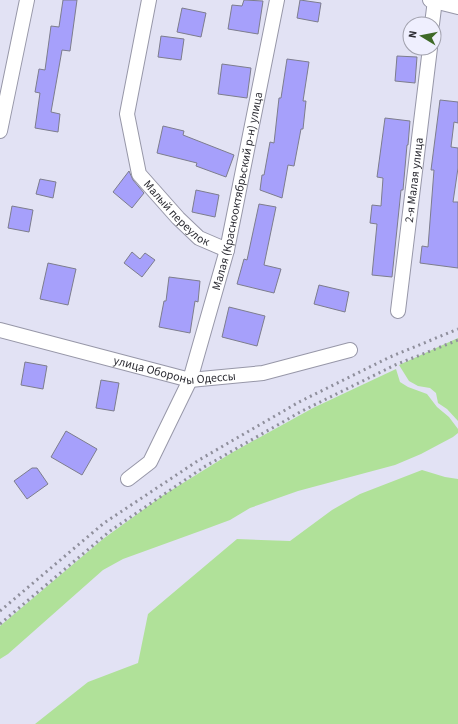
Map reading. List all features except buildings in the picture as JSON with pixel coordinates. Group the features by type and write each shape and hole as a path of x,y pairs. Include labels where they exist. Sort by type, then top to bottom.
{"street":[{"path":"0,131 27,0"},
{"name":"Малый переулок","path":"149,0 127,114 138,174 178,218 199,238 227,250"},
{"name":"Малая (Краснооктябрьский р-н) улица","path":"128,479 150,462 190,380 227,250 277,0"},
{"path":"432,16 433,0 458,7"},
{"name":"2-я Малая улица","path":"398,311 429,56"},
{"name":"улица Обороны Одессы","path":"0,330 190,380 263,373 350,350"}],"green space":[{"path":"458,338 458,421 447,409 438,403 436,393 430,388 418,386 409,381 399,365"},
{"path":"396,369 400,382 408,387 427,394 437,407 449,417 458,429 458,433 421,454 395,465 298,491 250,508 230,520 123,559 103,570 8,654 0,659 0,626 103,539 162,496 233,452 313,408"},
{"path":"422,470 445,477 458,479 458,724 35,724 88,682 138,663 148,614 237,539 290,541 332,510 360,494"}],"railway":[{"path":"0,611 104,523 199,460 299,402 390,357 458,329"},
{"path":"0,624 110,531 204,467 302,411 395,365 458,340"}]}
